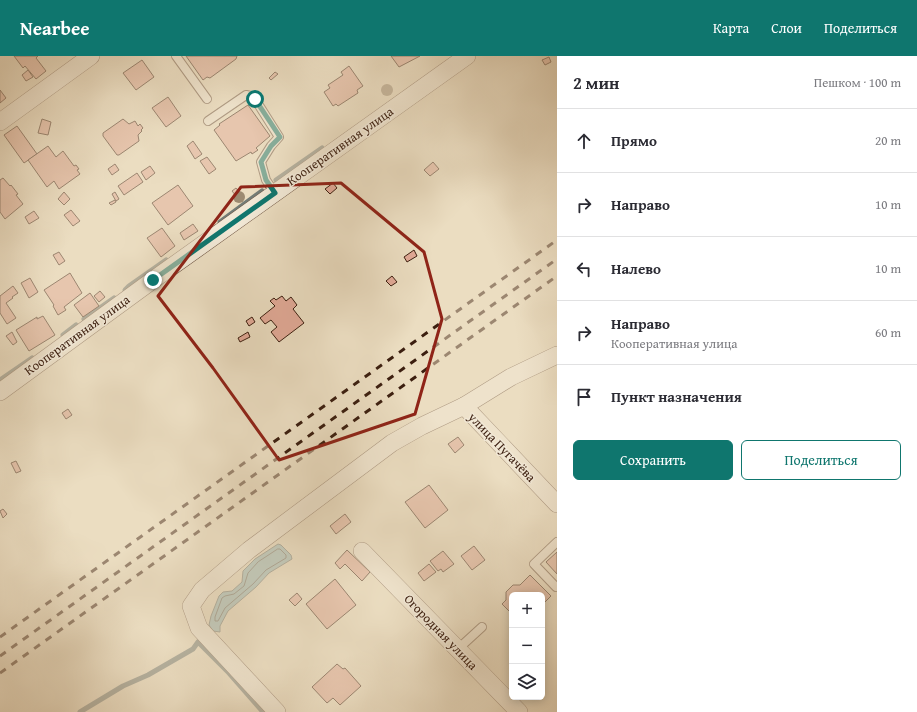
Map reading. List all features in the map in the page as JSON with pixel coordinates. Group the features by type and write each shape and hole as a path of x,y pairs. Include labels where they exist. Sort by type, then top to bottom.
{"street":[{"path":"0,122 91,56"},
{"name":"Кооперативная улица","path":"0,392 467,56"},
{"path":"277,712 199,628 191,606 202,590 249,550 392,443 422,426 464,406 511,377 557,354"},
{"name":"улица Пугачёва","path":"464,406 557,504"},
{"name":"Огородная улица","path":"362,551 519,712"}],"lane":[{"path":"176,56 207,99"},
{"path":"208,121 246,95 252,96 255,99 280,137 271,146 261,162 266,180 275,193"},
{"path":"556,587 534,564 557,542"},
{"path":"458,649 482,627"}],"highlighted area":[{"path":"341,183 424,252 442,319 415,414 279,460 213,368 158,296 241,187"}],"water":[{"path":"278,544 291,555 292,559 269,573 256,587 228,611 220,626 220,632 213,631 209,625 219,596 223,592 232,591 242,582 243,571 255,559"}],"building":[{"path":"14,56 38,56 36,58 46,71 36,79 25,66 23,68"},
{"path":"186,56 237,56 236,59 210,78 207,77 203,80"},
{"path":"391,56 420,56 399,67"},
{"path":"549,57 551,62 545,65 542,60"},
{"path":"142,60 154,77 136,90 123,73"},
{"path":"349,66 363,86 357,90 358,93 338,106 336,104 333,106 324,92 330,88 328,85 343,75 341,72"},
{"path":"28,70 33,77 26,81 22,75"},
{"path":"275,72 278,74 271,80 269,78"},
{"path":"0,90 6,98 0,103"},
{"path":"168,97 181,116 166,127 152,108"},
{"path":"248,105 270,136 256,148 258,150 252,154 251,152 236,161 214,130 220,125 219,124"},
{"path":"42,119 51,122 48,135 38,133"},
{"path":"123,119 129,124 135,121 138,126 140,124 143,128 138,135 139,141 117,155 103,136 103,133"},
{"path":"17,126 37,154 24,163 4,135"},
{"path":"193,141 202,154 195,159 187,146"},
{"path":"48,146 56,157 63,151 74,166 76,165 79,169 77,170 80,174 59,189 54,181 47,187 28,160"},
{"path":"207,157 216,169 209,174 200,161"},
{"path":"433,162 439,169 430,176 424,170"},
{"path":"115,164 119,170 112,175 108,169"},
{"path":"150,166 155,173 146,180 141,172"},
{"path":"137,173 143,182 124,195 118,186"},
{"path":"3,178 18,194 16,195 23,204 5,219 0,212 0,180"},
{"path":"333,183 337,188 330,194 325,189"},
{"path":"178,185 193,206 168,225 152,203"},
{"path":"236,188 240,193 236,196 232,191"},
{"path":"64,192 70,199 64,205 58,199"},
{"path":"115,192 119,199 116,201 112,194"},
{"path":"115,200 116,202 111,205 109,203"},
{"path":"71,210 80,221 73,226 64,215"},
{"path":"34,211 39,218 29,224 25,217"},
{"path":"193,224 198,231 184,240 180,233"},
{"path":"162,228 175,246 161,257 147,238"},
{"path":"414,250 417,256 407,262 404,257"},
{"path":"59,252 65,261 59,265 53,255"},
{"path":"70,273 82,293 64,307 66,310 58,315 53,306 54,305 44,290"},
{"path":"392,276 397,282 391,286 386,281"},
{"path":"30,278 38,292 29,298 21,283"},
{"path":"13,286 18,293 6,303 16,318 7,324 0,313 0,296"},
{"path":"100,291 105,297 99,302 94,296"},
{"path":"90,293 99,306 83,317 74,305"},
{"path":"282,296 286,301 291,297 297,305 293,309 304,323 279,342 271,332 277,327 271,320 265,324 260,318 275,306 270,301 274,298 276,300"},
{"path":"43,316 55,335 29,351 16,330 37,317 37,319"},
{"path":"252,317 255,322 249,326 246,321"},
{"path":"12,332 17,342 13,345 6,336"},
{"path":"248,332 250,337 240,342 238,338"},
{"path":"68,409 72,415 66,419 62,413"},
{"path":"458,437 464,445 455,453 448,444"},
{"path":"16,461 21,471 16,473 11,463"},
{"path":"429,485 448,510 425,528 405,502"},
{"path":"3,509 7,514 3,518 0,511"},
{"path":"345,514 351,522 336,534 330,526"},
{"path":"474,546 485,560 472,570 461,556"},
{"path":"347,550 370,572 362,581 345,564 340,569 335,563"},
{"path":"443,551 454,564 443,572 441,569 438,571 430,561"},
{"path":"557,552 557,574 546,562"},
{"path":"429,564 436,572 424,581 418,573"},
{"path":"530,575 551,596 545,602 545,592 509,592 509,611 502,604 506,600 506,592 513,585 520,585"},
{"path":"335,579 356,605 327,629 306,604"},
{"path":"297,593 302,599 295,606 289,600"},
{"path":"337,664 343,669 345,668 361,686 340,705 333,698 327,703 312,687"}],"waterway":[{"path":"276,180 322,148"},
{"path":"220,222 262,191"},
{"path":"125,290 166,260"},
{"path":"84,319 114,298"},
{"path":"63,335 76,325"},
{"path":"0,380 32,358"},
{"path":"80,712 123,686 148,675 193,649 198,642 229,673 263,712"}],"railway":[{"path":"0,637 557,240"},
{"path":"0,656 557,259"},
{"path":"0,673 557,276"}],"route":[{"path":"153,280 275,193 266,180 261,162 271,146 280,137 255,99"}]}
